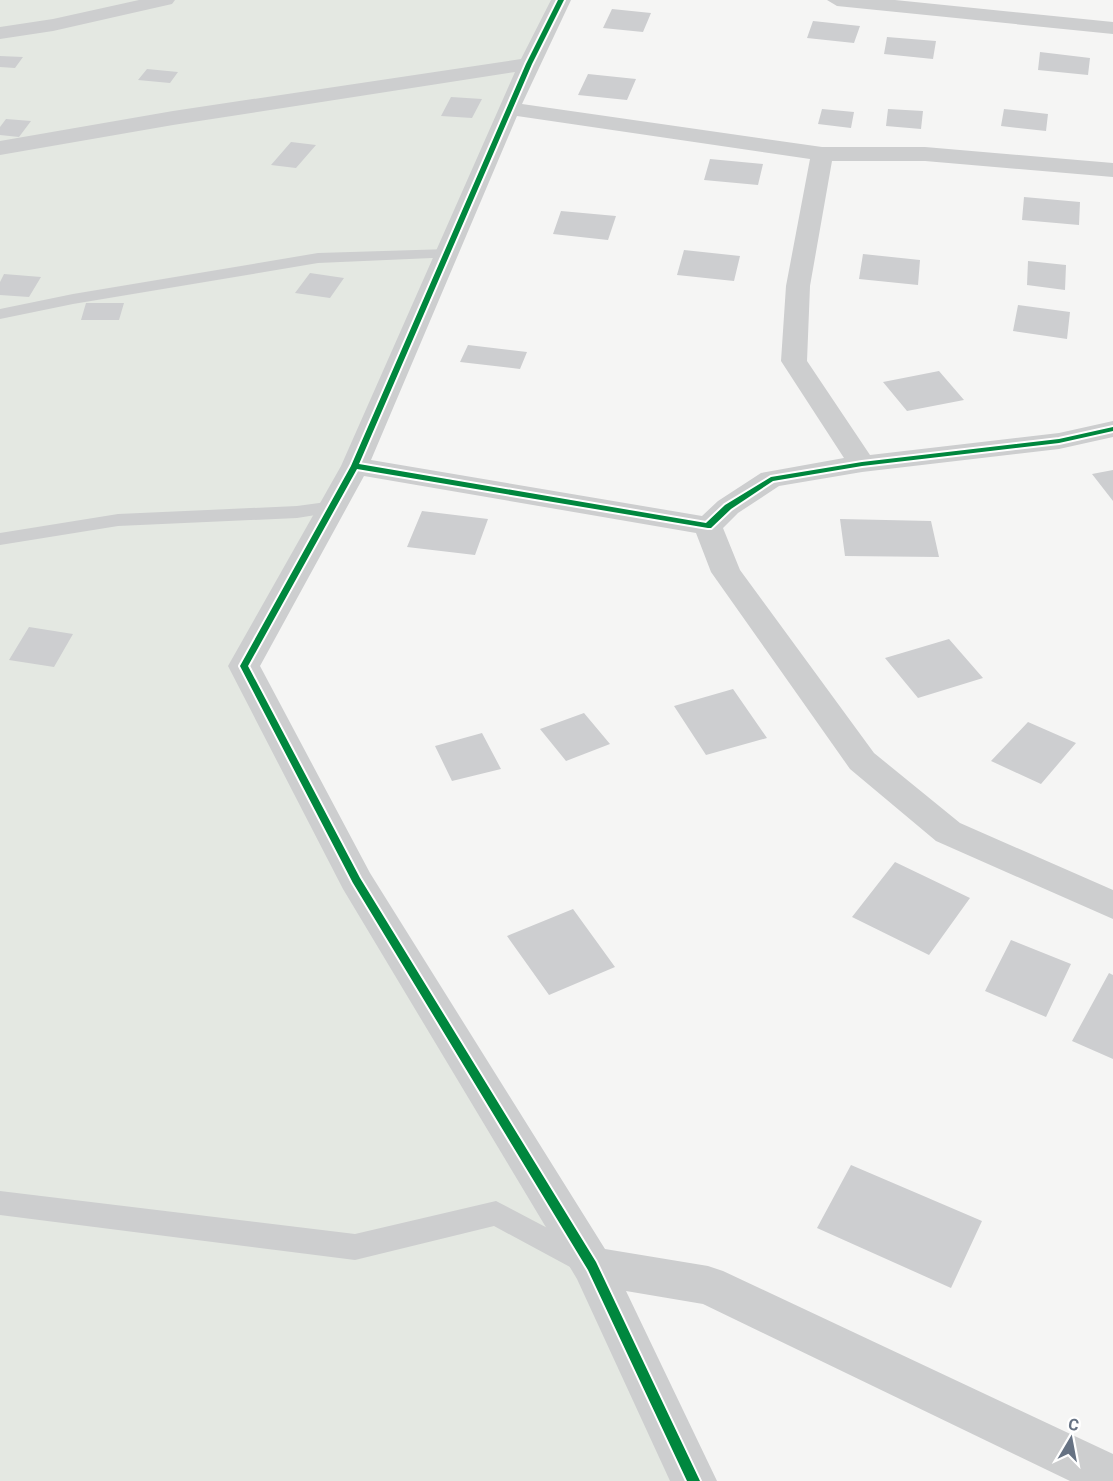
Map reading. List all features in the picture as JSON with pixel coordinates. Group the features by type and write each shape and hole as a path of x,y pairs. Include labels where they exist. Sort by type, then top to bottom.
{"street":[{"path":"0,33 53,25 165,0"},
{"path":"561,0 529,64 355,466 244,666 356,880 592,1266 694,1481"},
{"path":"837,0 1113,28"},
{"path":"0,148 173,118 529,64"},
{"path":"511,109 822,154 925,154 1113,170"},
{"path":"822,154 798,286 794,361 862,464"},
{"path":"708,526 728,507 771,479 862,464 1059,441 1113,429"},
{"path":"355,466 708,526"},
{"path":"708,526 726,572 862,761 948,832 1113,905"},
{"path":"592,1266 708,1285 1113,1478"}],"lane":[{"path":"0,314 73,299 318,258 448,254"},
{"path":"0,539 118,520 297,512 334,507"},
{"path":"0,1203 354,1248 496,1213 592,1266"}],"shaded area":[{"path":"0,0 561,0 449,254 244,666 694,1481 0,1481"}],"building":[{"path":"612,9 651,13 643,32 603,28"},
{"path":"813,21 860,26 854,43 807,38"},
{"path":"887,37 936,41 933,59 884,54"},
{"path":"1040,52 1090,58 1088,75 1038,70"},
{"path":"0,56 23,57 15,68 0,67"},
{"path":"147,69 178,72 170,83 138,80"},
{"path":"588,74 636,79 627,100 578,95"},
{"path":"451,97 482,99 472,118 441,116"},
{"path":"822,109 854,112 851,128 818,124"},
{"path":"888,109 923,111 921,129 886,126"},
{"path":"1004,109 1048,114 1046,131 1001,126"},
{"path":"6,119 31,121 19,137 0,135 0,127"},
{"path":"291,142 316,145 296,168 271,165"},
{"path":"710,159 763,164 758,185 704,180"},
{"path":"1024,197 1080,202 1079,225 1022,220"},
{"path":"561,211 616,216 608,240 553,234"},
{"path":"684,250 740,256 734,281 677,275"},
{"path":"863,254 920,260 918,285 859,279"},
{"path":"1028,261 1066,265 1065,290 1027,285"},
{"path":"310,273 344,278 330,298 295,293"},
{"path":"4,274 41,277 29,297 0,295 0,282"},
{"path":"86,303 124,303 119,320 81,320"},
{"path":"1018,305 1070,312 1067,339 1013,331"},
{"path":"468,345 527,352 520,369 460,362"},
{"path":"939,371 964,400 907,411 883,382"},
{"path":"1113,470 1113,501 1092,474"},
{"path":"422,511 488,519 475,555 407,547"},
{"path":"840,519 931,521 939,557 845,556"},
{"path":"29,627 73,634 54,667 9,660"},
{"path":"949,639 983,678 918,698 885,658"},
{"path":"733,689 767,738 706,755 674,706"},
{"path":"584,713 610,744 566,761 540,729"},
{"path":"1028,722 1076,743 1041,784 991,761"},
{"path":"482,733 501,769 452,781 435,746"},
{"path":"895,862 970,898 929,955 852,917"},
{"path":"573,909 615,967 549,995 507,936"},
{"path":"1011,940 1071,964 1046,1017 985,991"},
{"path":"1109,973 1113,975 1113,1059 1072,1041"},
{"path":"851,1165 982,1221 951,1288 817,1228"}],"cycle path":[{"path":"561,0 529,64 355,466 244,666 356,880 592,1266 694,1481"},
{"path":"355,466 708,526 728,507 771,479 862,464 1059,441 1113,429"}]}
